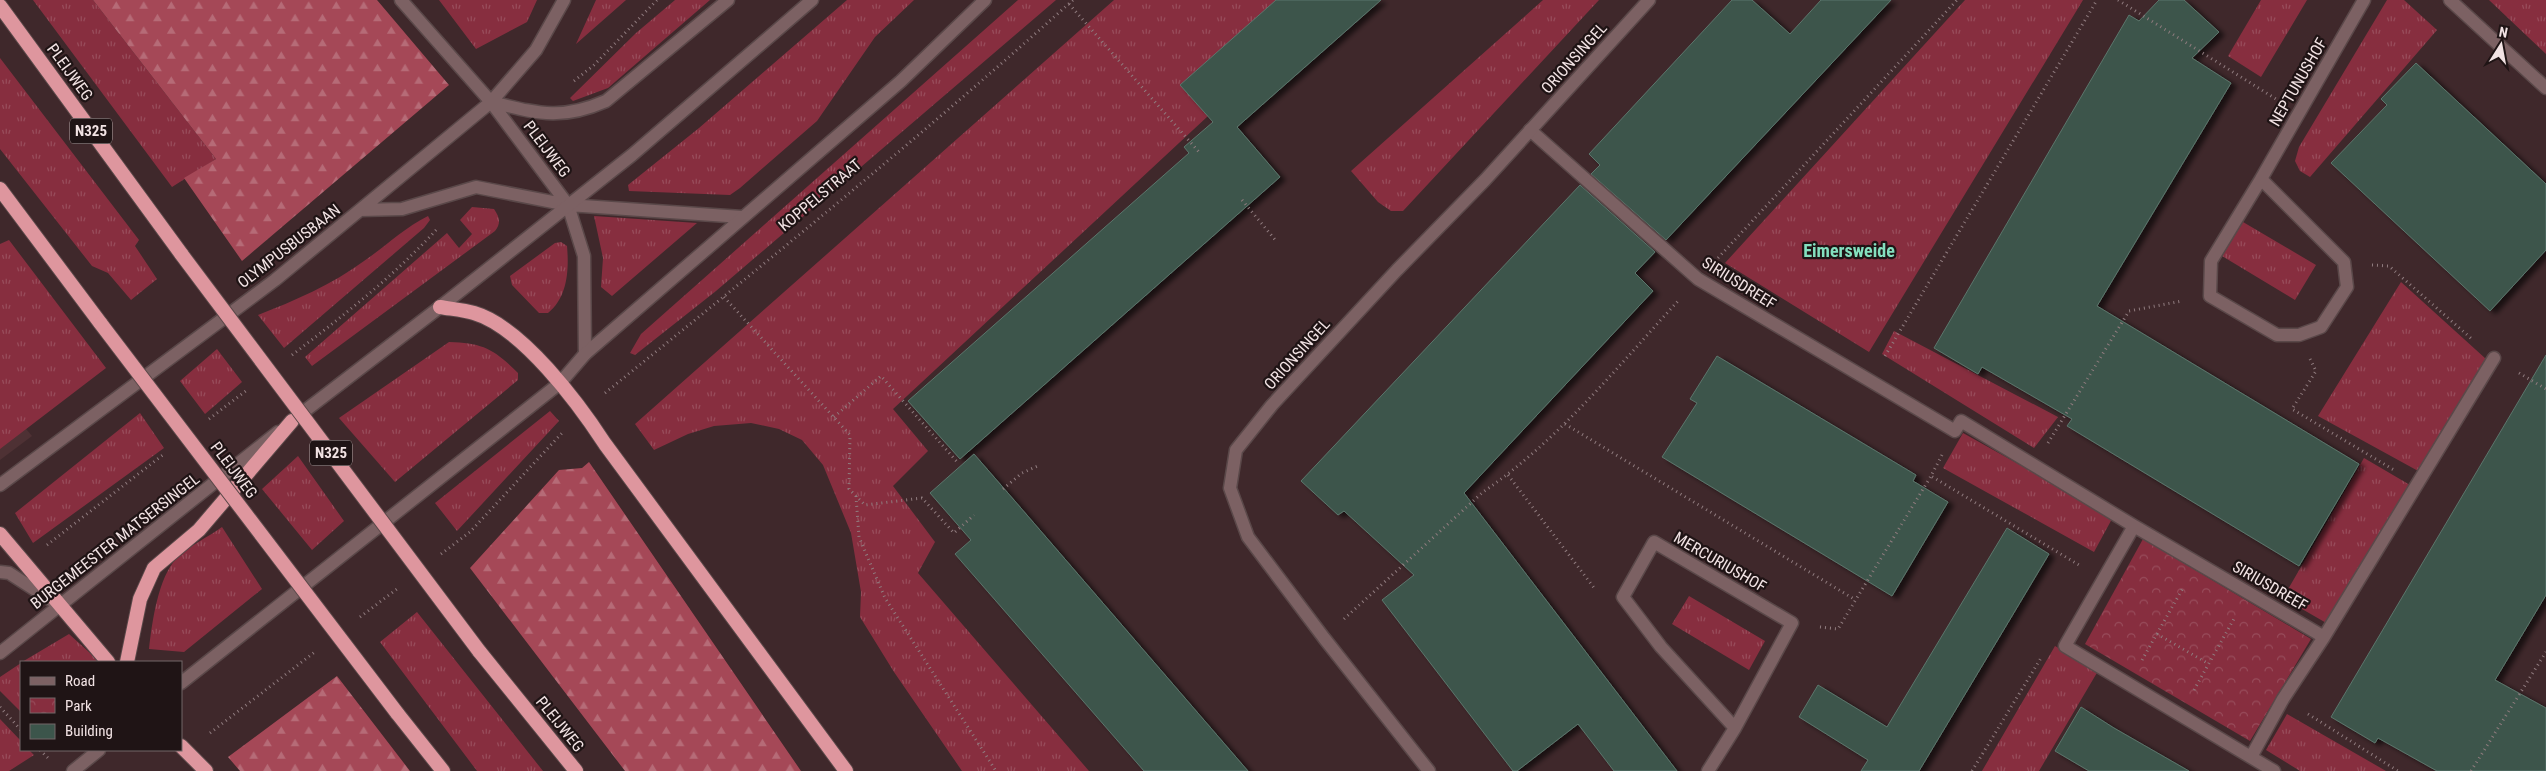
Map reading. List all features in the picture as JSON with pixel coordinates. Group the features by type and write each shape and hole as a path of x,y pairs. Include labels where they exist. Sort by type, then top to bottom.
{"highway":[{"name":"PLEIJWEG","path":"0,6 182,255 480,651 576,771"},
{"name":"PLEIJWEG","path":"0,189 443,771"},
{"path":"440,307 476,314 514,336 560,383 583,411 605,444 846,771"},
{"path":"127,661 140,599 154,568 199,530 292,421"},
{"path":"0,534 107,661"},
{"path":"184,749 206,771"}],"street":[{"name":"PLEIJWEG","path":"401,0 491,102 568,205 584,256 585,354"},
{"name":"OLYMPUSBUSBAAN","path":"0,485 275,280 491,102 536,50 564,0"},
{"path":"491,102 540,114 583,111 606,101 728,0"},
{"path":"440,307 632,155 812,0"},
{"name":"KOPPELSTRAAT","path":"560,383 585,354 901,81 985,0"},
{"name":"ORIONSINGEL","path":"1429,771 1324,638 1248,537 1230,488 1236,450 1272,405 1396,270 1485,180 1649,0"},
{"name":"NEPTUNUSHOF","path":"2210,296 2211,261 2261,179 2364,0"},
{"path":"2450,0 2546,88"},
{"name":"SIRIUSDREEF","path":"1530,130 1698,279 1955,431 1961,421 2134,526 2324,637"},
{"path":"2210,296 2277,335 2299,335 2321,327 2347,287 2344,262 2261,179"},
{"path":"360,210 402,209 476,187 568,205 742,217"},
{"name":"BURGEMEESTER MATSERSINGEL","path":"0,653 292,421 440,307"},
{"path":"2251,757 2283,699 2324,637 2494,358"},
{"path":"182,682 560,383"},
{"path":"2134,526 2065,646 2274,771"},
{"name":"MERCURIUSHOF","path":"1735,728 1661,647 1623,597 1654,542 1792,623"},
{"path":"0,572 9,573 60,605"},
{"path":"1708,771 1735,728 1792,623"},
{"path":"72,771 98,751"}],"path":[{"name":"KOPPELSTRAAT","path":"583,411 724,297 1074,0"},
{"path":"1324,638 1483,492 1508,475 1565,424 1957,0"},
{"path":"1871,381 2097,0"},
{"path":"2118,0 2299,113"},
{"path":"1069,4 1200,152"},
{"path":"1242,200 1277,242"},
{"path":"2344,262 2389,266 2494,358"},
{"path":"2034,466 2129,311 2210,296"},
{"path":"724,297 850,435 849,489 865,505 922,498 954,533 974,515"},
{"path":"2299,335 2316,371 2292,409 2418,485"},
{"path":"834,417 882,376 958,463"},
{"path":"438,557 470,532 583,411"},
{"path":"1565,424 1854,599"},
{"path":"1792,623 1838,629 1955,431"},
{"path":"1003,489 1022,473 1040,464"},
{"path":"1508,475 1597,591"},
{"path":"1930,476 2103,580"},
{"path":"856,495 859,537 885,598 996,771"},
{"path":"2128,684 2198,563"},
{"path":"359,618 399,587"},
{"path":"2180,715 2249,593"},
{"path":"2157,634 2209,664"},
{"path":"1972,771 2053,638 2065,646"},
{"path":"184,749 320,648"},
{"path":"2471,771 2546,652"},
{"path":"2283,699 2398,771"},
{"path":"0,707 20,729"}],"shaded area":[{"path":"0,398 32,436 0,460"}],"green space":[{"path":"33,0 93,0 216,159 172,187"},
{"path":"93,0 377,0 449,85 242,261 184,178 216,159"},
{"path":"439,0 537,0 527,22 476,49"},
{"path":"596,0 626,0 576,44"},
{"path":"675,0 710,0 608,88 573,101 570,98 636,33"},
{"path":"847,0 914,0 875,37 817,121 730,195 629,191 628,185 699,128"},
{"path":"1018,0 1056,0 716,291 635,355 630,353 641,334"},
{"path":"1114,0 1280,0 1222,103 893,409 928,451 893,486 935,542 918,573 1089,771 962,771 894,672 860,617 861,592 851,533 823,465 802,440 779,429 751,423 714,426 688,434 654,450 635,424"},
{"path":"1543,0 1599,0 1403,211 1391,211 1378,202 1351,171"},
{"path":"1965,0 2083,0 1869,352 1725,263"},
{"path":"2261,0 2307,0 2261,77 2228,56"},
{"path":"2387,0 2404,0 2437,30 2310,177 2300,171 2295,161 2299,147"},
{"path":"2489,0 2546,0 2546,54"},
{"path":"0,58 139,240 135,246 157,279 131,300 108,273 92,266 0,149"},
{"path":"472,207 494,209 499,220 495,231 312,366 305,357 447,233 459,248 472,234 460,220"},
{"path":"428,216 430,220 424,228 284,348 258,315 326,285"},
{"path":"594,216 697,223 612,296 601,287 603,258"},
{"path":"2243,222 2316,265 2295,300 2222,256"},
{"path":"9,240 106,368 0,449 0,244"},
{"path":"561,242 567,246 566,282 560,299 555,306 548,313 539,313 512,285 510,276 555,243"},
{"path":"2401,282 2486,359 2420,472 2318,416"},
{"path":"1894,331 2058,417 2034,448 1882,354"},
{"path":"449,342 471,344 495,353 518,373 518,380 395,482 339,418"},
{"path":"217,349 242,382 205,414 180,381"},
{"path":"550,411 559,421 457,531 435,503"},
{"path":"140,413 164,448 33,543 15,513"},
{"path":"1963,433 2113,517 2094,552 1943,468"},
{"path":"298,456 344,521 312,550 262,489"},
{"path":"2364,458 2410,485 2328,624 2283,598"},
{"path":"589,462 801,771 625,771 470,568 559,470 582,468"},
{"path":"222,527 262,589 184,652 149,649 157,601 170,566 187,550"},
{"path":"2143,539 2311,639 2250,741 2085,644"},
{"path":"1689,596 1765,641 1749,670 1672,624"},
{"path":"417,612 543,771 477,771 380,642"},
{"path":"69,634 99,661 24,661"},
{"path":"2055,646 2098,671 2039,771 1982,771"},
{"path":"20,664 20,711 0,691 0,677"},
{"path":"337,676 410,771 240,771 228,757"},
{"path":"2287,714 2386,771 2300,771 2266,750"},
{"path":"0,719 20,740 20,751 30,751 34,755 9,771 0,771"}],"building":[{"path":"1276,0 1381,0 1237,127 1280,177 960,459 908,401 1189,153 1184,147 1213,122 1180,85"},
{"path":"1732,0 1752,0 1790,34 1821,0 1891,0 1666,240 1591,174 1600,165 1589,154"},
{"path":"2159,0 2184,0 2219,32 2192,58 2231,83 2097,306 2359,464 2299,566 2067,426 2072,419 1982,367 1978,374 1934,348 2129,15 2139,21"},
{"path":"2416,63 2546,184 2546,250 2490,311 2331,163 2387,105 2381,99"},
{"path":"1580,185 1655,252 1635,273 1653,291 1464,493 1677,771 1614,771 1578,724 1517,771 1513,771 1382,600 1414,575 1344,511 1338,515 1301,481"},
{"path":"2546,355 2546,595 2495,680 2546,708 2546,771 2437,771 2378,738 2375,743 2331,717"},
{"path":"1717,356 1916,475 1913,481 1948,502 1892,596 1662,457 1697,403 1690,399"},
{"path":"974,454 1248,771 1144,771 955,554 971,540 930,493"},
{"path":"2007,528 2049,554 1919,771 1861,771 1868,760 1799,717 1818,685 1887,727"},
{"path":"2081,707 2189,771 2089,771 2055,751"}],"district":[{"name":"Eimersweide","path":"1849,250"}]}
